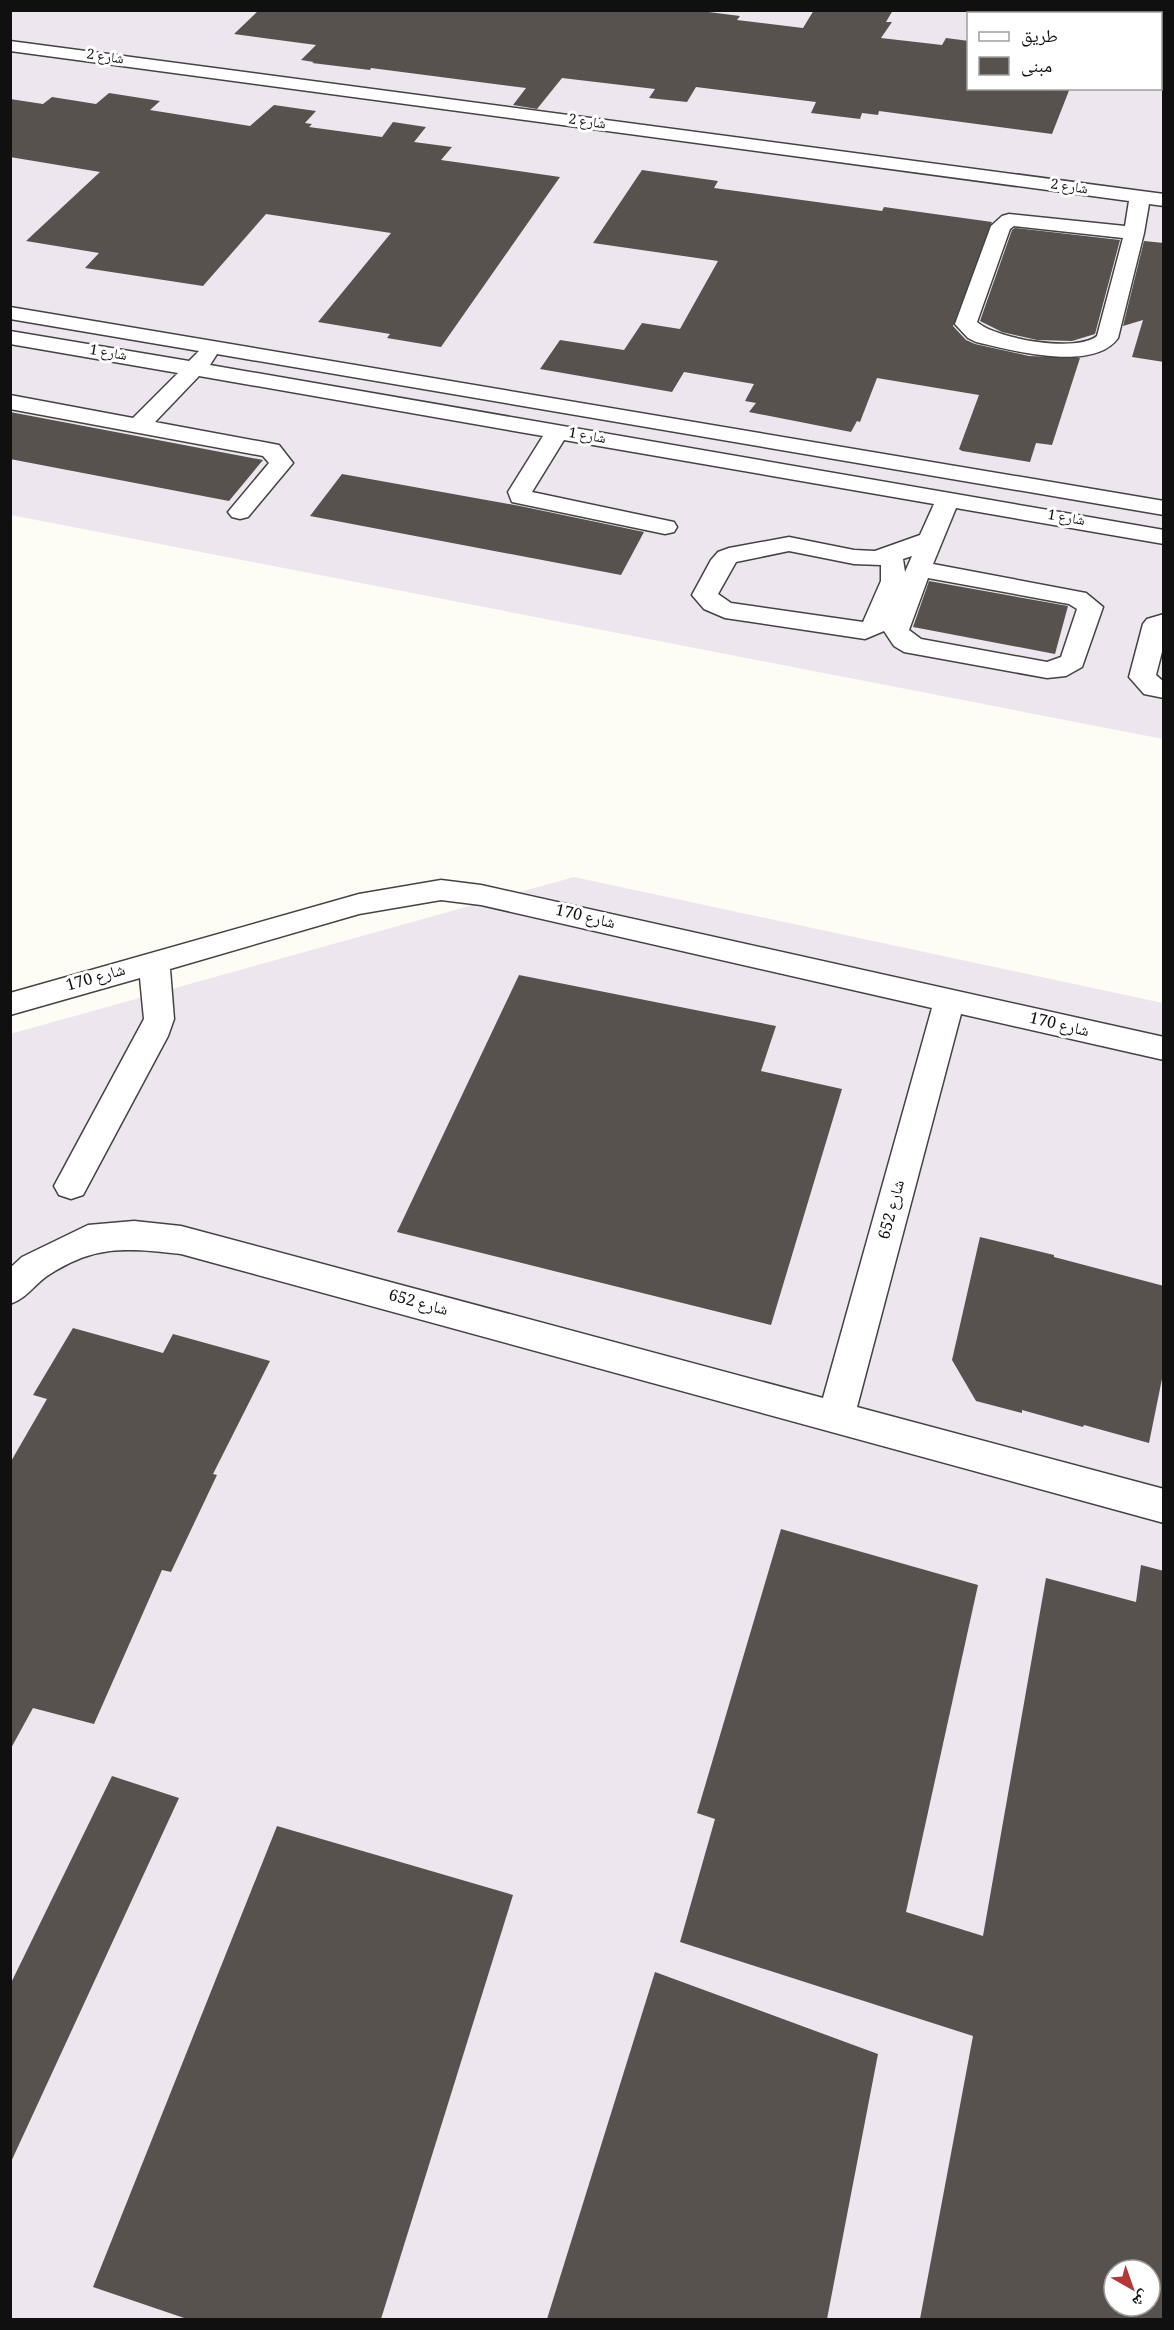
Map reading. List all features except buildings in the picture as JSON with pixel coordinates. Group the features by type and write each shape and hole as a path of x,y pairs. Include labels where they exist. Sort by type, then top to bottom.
{"street":[{"name":"شارع 2","path":"10,46 1164,201"},
{"path":"1134,233 1023,220 1005,222 1001,226 966,324 984,337 1064,351 1084,350 1101,345 1107,338 1134,233 1140,197"},
{"name":"شارع 1","path":"10,313 1164,508"},
{"name":"شارع 1","path":"10,337 1164,537"},
{"path":"138,426 214,348"},
{"path":"10,402 271,450 281,463 240,512"},
{"path":"558,432 520,492 520,497 665,527"},
{"path":"1047,516 1057,490"},
{"path":"918,569 1070,597 1084,602 1090,607 1073,661 1057,670 1047,670 913,646 903,640 896,630 918,569 948,499"},
{"path":"889,556 893,563 893,581 874,627 865,631 726,610 713,604 705,595 720,565 728,557 775,545 789,544 854,557 889,556 930,540"},
{"path":"1164,622 1156,624 1142,677 1153,688 1164,690"},
{"name":"شارع 170","path":"10,1004 359,904 441,890 493,897 1164,1049"},
{"path":"71,1185 152,1036 159,1018 154,963"},
{"name":"شارع 652","path":"836,1418 949,1001"},
{"name":"شارع 652","path":"10,1290 34,1267 88,1239 134,1235 181,1240 1164,1506"}],"shaded area":[{"path":"10,11 1163,11 1163,739 11,515"},
{"path":"574,877 1163,1003 1163,2319 11,2319 10,1034"}]}
